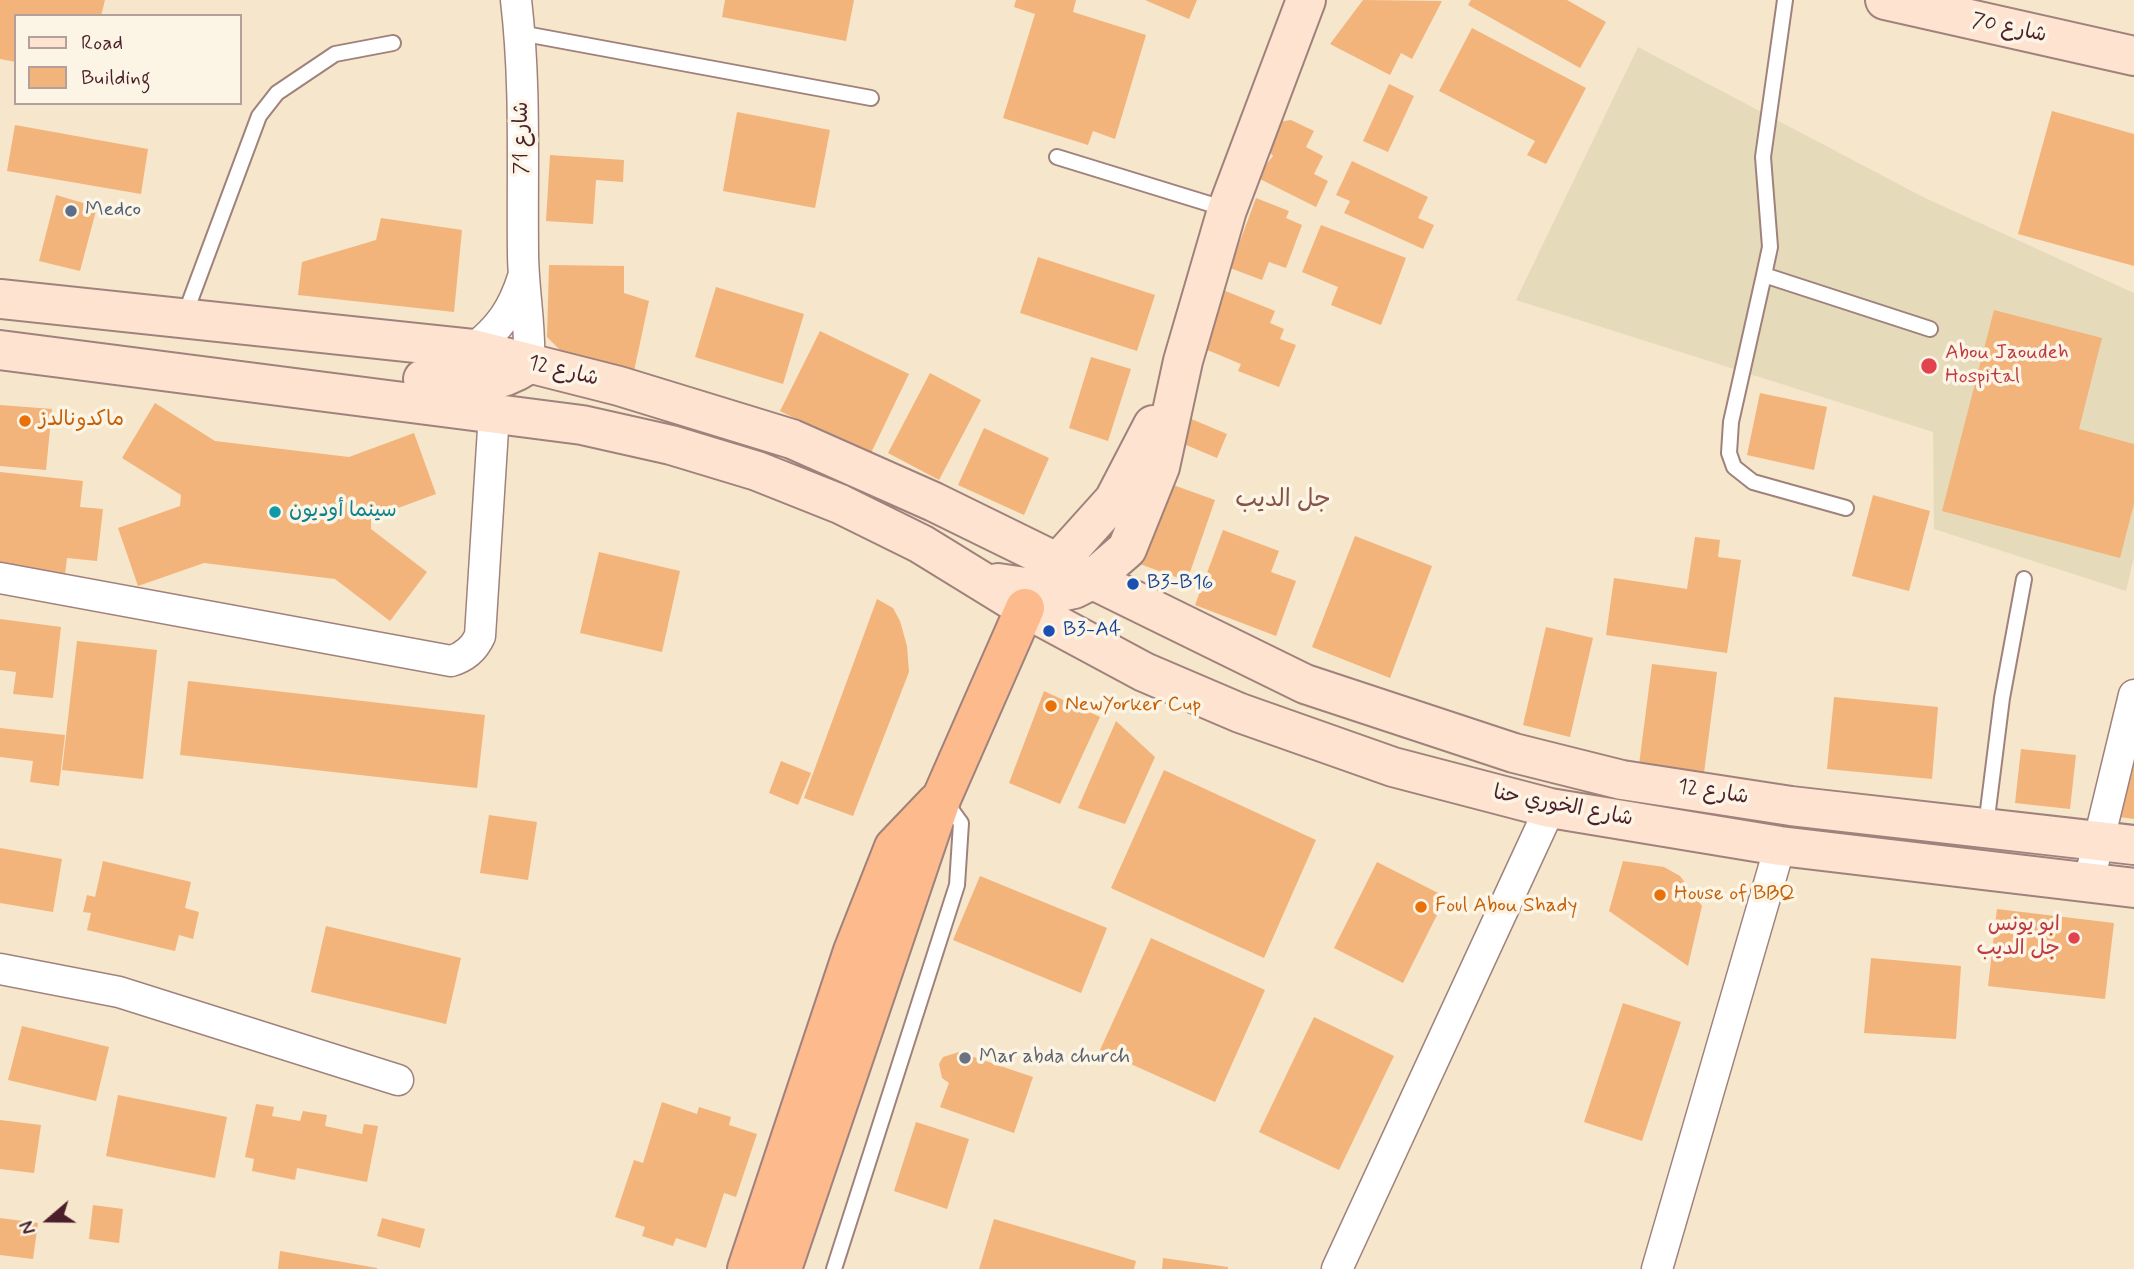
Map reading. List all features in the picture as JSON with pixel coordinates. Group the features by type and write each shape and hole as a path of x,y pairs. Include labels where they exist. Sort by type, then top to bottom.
{"highway":[{"path":"782,1269 939,805 1039,586"},
{"path":"747,1269 853,951 894,847 939,805"}],"street":[{"name":"شارع 71","path":"516,0 520,33 523,276 530,331 529,364"},
{"path":"1090,580 1127,549 1146,509 1160,467 1183,361 1227,209 1306,0"},
{"name":"شارع 70","path":"1885,0 2134,56"},
{"name":"شارع 71","path":"473,349 496,331 508,314 523,276"},
{"name":"شارع 12","path":"0,299 473,349 619,386 792,439 877,476 1039,586"},
{"name":"شارع 12","path":"0,350 582,425 671,444 757,471 840,504 921,544 982,581 1039,586 1090,580 1305,684 1514,753 1622,780 1791,806 2117,842"},
{"path":"1039,586 1114,500 1135,464 1183,361"},
{"path":"279,387 365,375 472,384 493,382 529,364"},
{"path":"0,578 451,661 459,659 472,650 480,635 494,413"},
{"name":"شارع الخوري حنا","path":"1039,586 1144,672 1240,713 1393,767 1550,808 1780,846 2134,888"},
{"path":"2089,881 2117,842 2134,695"},
{"path":"1657,1269 1791,806"},
{"path":"1337,1269 1550,808"},
{"path":"0,969 119,992 398,1080"}],"lane":[{"path":"1785,0 1763,157 1770,247 1731,422 1732,460 1742,476 1753,482 1846,508"},
{"path":"520,33 871,98"},
{"path":"184,318 259,116 277,93 335,54 393,43"},
{"path":"1057,157 1227,209"},
{"path":"1764,275 1930,329"},
{"path":"1986,827 2002,698 2024,579"},
{"path":"834,1269 957,885 961,824 939,805"}],"shaded area":[{"name":"Abou Jaoudeh Hospital","path":"1638,47 1925,198 2134,293 2134,557 2126,591 1934,529 1933,432 1516,300"}],"building":[{"path":"0,0 105,0 102,14 14,14 14,62 0,59"},
{"path":"725,0 854,0 846,41 722,17"},
{"path":"1016,0 1076,0 1073,12 1146,35 1115,139 1093,131 1088,145 1003,118 1035,14 1014,7"},
{"path":"1145,0 1197,0 1189,19"},
{"path":"1363,0 1442,1 1412,59 1401,53 1390,75 1330,44"},
{"path":"1471,0 1567,0 1606,22 1580,68 1468,5"},
{"path":"1472,28 1586,88 1546,164 1527,155 1535,141 1439,91"},
{"path":"1389,84 1414,96 1388,152 1363,141"},
{"path":"2052,111 2134,134 2134,266 2018,234"},
{"path":"737,112 830,130 815,208 723,191"},
{"path":"1291,120 1314,131 1306,147 1323,156 1314,174 1328,181 1316,207 1256,177 1273,156 1269,151 1274,141 1270,138 1278,122"},
{"path":"15,125 148,149 141,194 7,171"},
{"path":"550,155 624,160 623,182 596,180 593,224 546,221"},
{"path":"1352,161 1428,197 1418,218 1434,225 1423,249 1344,213 1350,201 1336,195"},
{"path":"56,195 97,207 80,271 39,261"},
{"path":"1256,198 1289,211 1286,218 1302,225 1286,268 1269,262 1262,280 1230,268"},
{"path":"381,218 462,230 454,312 298,295 302,262 376,240"},
{"path":"1321,225 1406,258 1381,325 1331,305 1338,287 1302,272"},
{"path":"1038,257 1155,295 1137,351 1020,313"},
{"path":"549,265 624,266 624,293 649,301 634,371 569,359 547,337"},
{"path":"716,287 804,314 783,384 695,357"},
{"path":"1223,290 1275,311 1270,323 1284,329 1280,339 1296,345 1279,387 1238,371 1241,364 1200,347"},
{"path":"1994,310 2102,338 2079,429 2134,444 2134,504 2120,558 1942,511"},
{"path":"820,331 909,374 870,455 780,411"},
{"path":"1091,357 1131,369 1108,441 1069,428"},
{"path":"930,373 981,400 939,480 888,453"},
{"path":"1760,393 1827,407 1814,470 1747,455"},
{"name":"سينما أوديون","path":"155,403 215,441 349,457 414,433 436,494 371,518 371,529 427,572 390,621 335,579 204,563 138,586 118,528 180,506 181,495 122,458"},
{"path":"0,405 52,409 46,470 0,466"},
{"path":"1189,418 1227,434 1217,458 1179,442"},
{"path":"984,428 1049,458 1024,515 958,485"},
{"path":"0,472 83,481 80,507 103,509 97,561 67,558 65,574 0,567"},
{"path":"1162,481 1215,500 1187,581 1134,562"},
{"path":"1873,495 1930,511 1909,591 1852,576"},
{"path":"1223,530 1279,551 1271,572 1296,581 1276,636 1195,605"},
{"path":"1355,536 1432,566 1390,678 1312,647"},
{"path":"1695,537 1720,540 1718,557 1741,560 1727,653 1606,635 1614,578 1687,589"},
{"path":"599,552 680,571 662,652 580,633"},
{"path":"877,599 893,608 900,621 907,646 909,672 853,816 804,798"},
{"path":"0,619 61,627 53,698 13,694 16,672 0,670"},
{"path":"1546,627 1593,638 1570,737 1523,725"},
{"path":"77,641 157,650 143,779 62,770"},
{"path":"1652,664 1717,672 1704,773 1639,765"},
{"path":"188,681 485,715 477,788 180,755"},
{"path":"1044,691 1100,717 1060,804 1009,783"},
{"path":"1834,697 1938,707 1932,779 1827,769"},
{"path":"1116,721 1155,757 1125,824 1078,808"},
{"path":"0,728 65,735 59,786 30,782 33,761 0,757"},
{"path":"2134,742 2134,819 2120,817"},
{"path":"2021,749 2076,755 2070,809 2015,803"},
{"path":"781,761 811,773 798,805 769,793"},
{"path":"1164,770 1316,840 1264,958 1111,888"},
{"path":"489,815 537,822 528,880 480,873"},
{"path":"0,848 62,859 53,912 0,903"},
{"path":"103,861 191,882 185,908 199,912 193,939 179,935 175,951 87,930 91,913 83,912 87,895 95,897"},
{"path":"1623,861 1664,867 1680,876 1702,906 1688,966 1609,911"},
{"path":"1377,862 1446,897 1403,983 1334,948"},
{"path":"980,876 1107,928 1081,993 953,940"},
{"path":"1997,909 2114,923 2105,999 1988,986"},
{"path":"326,926 461,958 446,1024 311,992"},
{"path":"1151,938 1265,990 1215,1102 1100,1050"},
{"path":"1871,958 1961,966 1956,1039 1864,1033"},
{"path":"1623,1003 1681,1022 1642,1141 1584,1122"},
{"path":"1314,1017 1394,1056 1339,1170 1259,1132"},
{"path":"22,1026 109,1047 96,1101 8,1080"},
{"path":"959,1052 1033,1077 1014,1133 940,1107 949,1083 942,1078 939,1064 943,1057"},
{"path":"118,1095 227,1117 215,1178 106,1156"},
{"path":"662,1102 697,1114 699,1107 731,1117 729,1125 757,1134 736,1197 724,1193 706,1248 676,1238 673,1246 642,1236 645,1227 615,1217 634,1160 643,1163"},
{"path":"256,1104 274,1107 272,1116 300,1121 303,1111 327,1115 325,1126 362,1134 364,1124 378,1126 367,1182 297,1168 295,1180 252,1171 254,1159 245,1157"},
{"path":"0,1120 41,1125 34,1173 0,1169"},
{"path":"916,1122 969,1139 947,1209 894,1191"},
{"path":"93,1205 123,1209 119,1243 89,1239"},
{"path":"0,1218 38,1223 33,1259 0,1255"},
{"path":"382,1218 425,1229 420,1248 377,1236"},
{"path":"994,1219 1136,1261 1134,1269 979,1269"},
{"path":"280,1251 377,1268 377,1269 278,1269"},
{"path":"1163,1258 1228,1267 1228,1269 1162,1269"}],"place":[{"name":"Medco","path":"71,211"},
{"name":"Abou Jaoudeh Hospital","path":"1929,366"},
{"name":"ماكدونالدز","path":"25,421"},
{"name":"سينما أوديون","path":"275,512"},
{"name":"B3-B16","path":"1133,584"},
{"name":"B3-A4","path":"1049,631"},
{"name":"NewYorker Cup","path":"1051,706"},
{"name":"House of BBQ","path":"1660,895"},
{"name":"Foul Abou Shady","path":"1421,907"},
{"name":"ابو يونس جل الديب","path":"2074,938"},
{"name":"Mar abda church","path":"965,1058"}],"district":[{"name":"جل الديب","path":"1283,501"}]}
